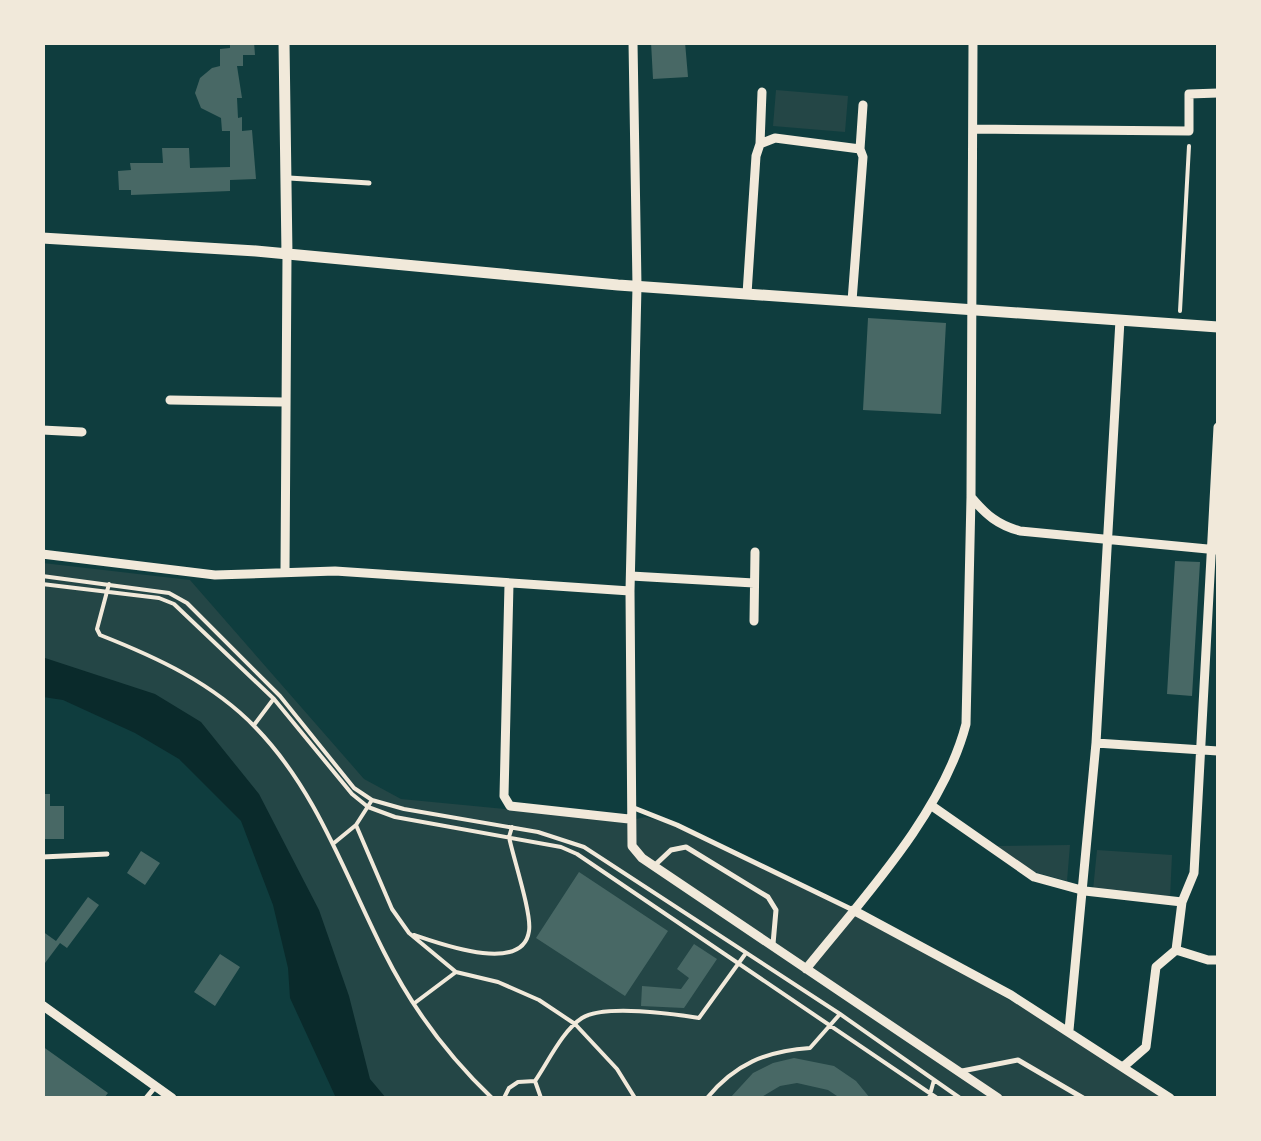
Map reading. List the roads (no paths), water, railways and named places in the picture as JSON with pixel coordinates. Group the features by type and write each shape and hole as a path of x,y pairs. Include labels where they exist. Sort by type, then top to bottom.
{"street":[{"path":"284,42 285,572"},
{"path":"633,42 637,286 630,591 632,846 654,866 998,1098"},
{"path":"806,970 932,806 960,748 966,724 972,498 973,42"},
{"path":"747,294 762,92"},
{"path":"973,129 1189,131 1189,94 1218,93"},
{"path":"852,301 864,105"},
{"path":"760,144 775,138 860,148"},
{"path":"42,238 637,286 1218,326"},
{"path":"1069,1030 1096,743 1120,320"},
{"path":"170,400 284,402"},
{"path":"1123,1068 1146,1047 1156,967 1176,950 1182,902 1194,872 1215,550 1218,427"},
{"path":"42,430 82,432"},
{"path":"972,498 986,516 1004,527 1037,534 1215,550"},
{"path":"754,622 755,552"},
{"path":"42,554 215,575 335,572 630,591"},
{"path":"631,576 754,583"},
{"path":"509,584 504,796 510,806 630,820"},
{"path":"1096,743 1218,751"},
{"path":"932,806 1034,878 1084,891 1182,902"},
{"path":"853,910 1011,995 1170,1098"},
{"path":"1176,950 1218,960"},
{"path":"42,1005 172,1098"}],"lane":[{"path":"286,178 369,183"},
{"path":"629,806 678,825 853,910"},
{"path":"654,866 671,850 686,848 768,897 776,910 773,947"},
{"path":"42,858 108,854"},
{"path":"958,1072 1018,1060 1082,1098"},
{"path":"146,1098 156,1086"}]}
